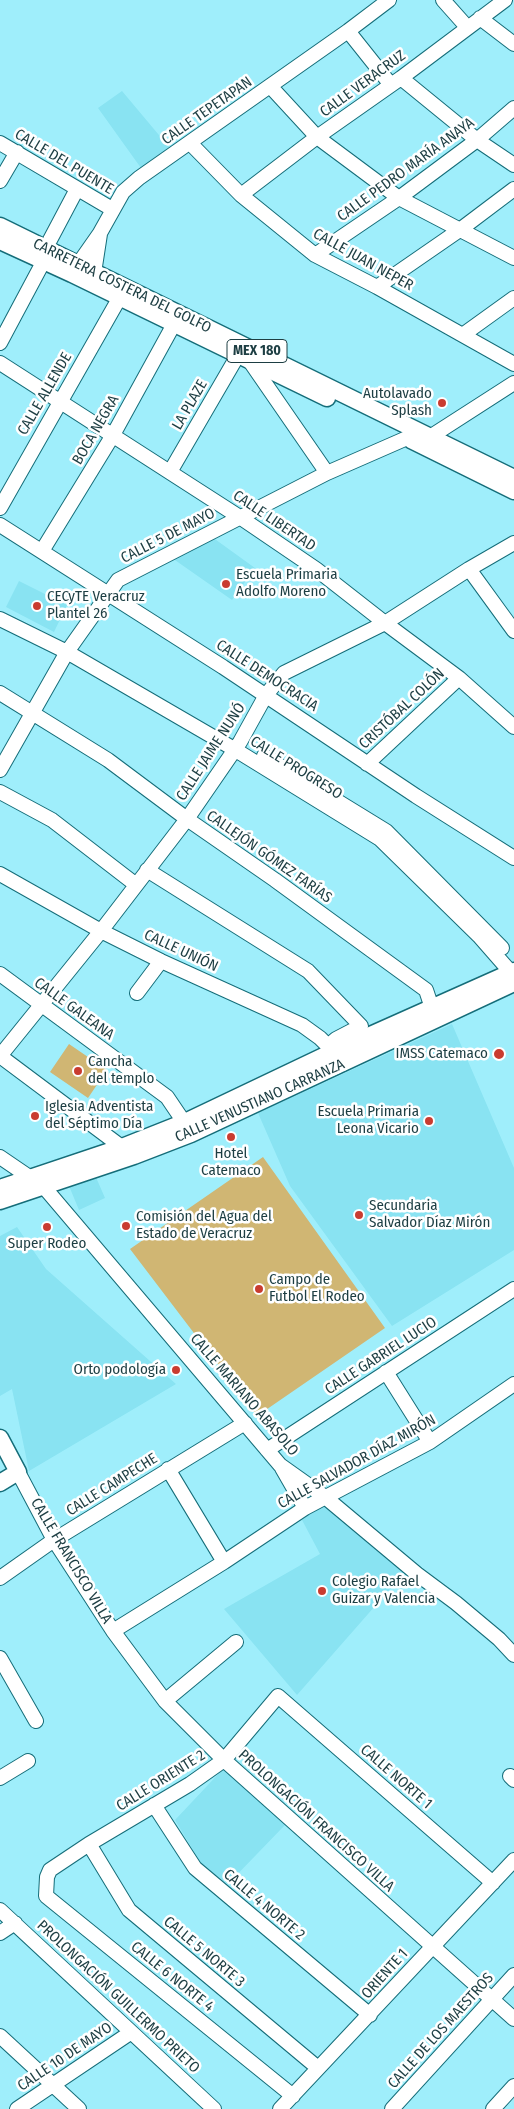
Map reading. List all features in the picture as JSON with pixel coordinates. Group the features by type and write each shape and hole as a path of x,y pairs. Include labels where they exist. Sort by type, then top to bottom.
{"main road":[{"name":"CARRETERA COSTERA DEL GOLFO","path":"6,236 47,250 74,269 92,278 514,478"},
{"name":"CARRETERA COSTERA DEL GOLFO","path":"92,278 120,297 514,491"},
{"name":"CALLE VENUSTIANO CARRANZA","path":"0,1201 38,1182 128,1152 188,1128 332,1055 432,1008 513,973"},
{"name":"CALLE VENUSTIANO CARRANZA","path":"332,1055 513,973"},
{"name":"CALLE VENUSTIANO CARRANZA","path":"0,1188 38,1182"},
{"name":"CALLE FRANCISCO VILLA","path":"0,1438 18,1472"},
{"path":"0,1483 18,1472"}],"street":[{"name":"CALLE TEPETAPAN","path":"74,269 100,233 123,192 138,178 348,31 389,0"},
{"path":"443,0 467,27"},
{"name":"CALLE VERACRUZ","path":"241,195 505,0"},
{"path":"480,18 514,44"},
{"path":"348,31 396,81 514,165"},
{"path":"270,86 317,137 399,198 514,258"},
{"name":"CALLE PEDRO MARÍA ANAYA","path":"315,255 399,198 477,140 514,108"},
{"name":"CALLE DEL PUENTE","path":"0,143 112,209"},
{"name":"CALLE JUAN NEPER","path":"190,143 241,195 315,255 464,334 514,364"},
{"path":"0,181 17,152"},
{"path":"0,343 77,189"},
{"path":"377,287 461,229 514,189"},
{"path":"92,278 100,233"},
{"name":"CALLE ALLENDE","path":"0,508 120,297"},
{"path":"464,334 514,298"},
{"name":"BOCA NEGRA","path":"42,551 112,435 174,324"},
{"path":"243,358 327,473"},
{"name":"LA PLAZE","path":"170,472 243,358"},
{"name":"CALLE LIBERTAD","path":"0,363 60,400 316,568 384,623 458,678 504,716 514,727"},
{"path":"430,437 514,383"},
{"name":"CALLE 5 DE MAYO","path":"0,770 70,649 118,580 327,473 407,438"},
{"name":"CALLE DEMOCRACIA","path":"0,525 109,593 266,695 367,764 514,858"},
{"name":"CALLE JAIME NUNÓ","path":"0,1056 101,931 135,884 187,819 237,745 266,695 284,672 384,623 514,543"},
{"path":"469,569 514,631"},
{"name":"CALLE PROGRESO","path":"0,608 237,745 383,835 513,973"},
{"name":"CALLE PROGRESO","path":"0,618 70,649"},
{"name":"CRISTÓBAL COLÓN","path":"367,764 458,678"},
{"name":"CALLEJÓN GÓMEZ FARÍAS","path":"0,693 108,760 187,819 275,880 426,990 432,1008"},
{"path":"0,792 52,820 135,884"},
{"path":"146,870 308,971 361,1026 336,1039 332,1055"},
{"name":"CALLE UNIÓN","path":"0,874 101,931 302,1025 320,1038 332,1055"},
{"path":"137,993 161,960"},
{"name":"CALLE GALEANA","path":"0,974 168,1098 188,1128"},
{"path":"0,1056 128,1152"},
{"name":"CALLE MARIANO ABASOLO","path":"0,1157 38,1182 280,1466 325,1497 499,1639 514,1656"},
{"name":"CALLE GABRIEL LUCIO","path":"266,1450 386,1372 511,1297"},
{"path":"386,1372 430,1442"},
{"name":"CALLE SALVADOR DÍAZ MIRÓN","path":"113,1631 224,1562 305,1508 430,1442 514,1384"},
{"name":"CALLE CAMPECHE","path":"0,1578 54,1540 245,1423"},
{"path":"280,1466 305,1508"},
{"path":"168,1469 224,1562"},
{"name":"CALLE FRANCISCO VILLA","path":"18,1472 54,1540 113,1631"},
{"name":"PROLONGACIÓN FRANCISCO VILLA","path":"113,1631 164,1701 224,1760 514,2019"},
{"path":"164,1701 236,1642"},
{"path":"0,1658 36,1720"},
{"name":"CALLE ORIENTE 2","path":"47,1876 50,1870 89,1844 190,1784 224,1760 278,1696"},
{"name":"CALLE NORTE 1","path":"278,1696 493,1883"},
{"path":"0,1778 28,1761"},
{"name":"CALLE 4 NORTE 2","path":"154,1805 195,1868 370,2015"},
{"name":"CALLE 5 NORTE 3","path":"89,1844 129,1910 318,2068"},
{"name":"ORIENTE 1","path":"280,2109 514,1860"},
{"name":"CALLE 6 NORTE 4","path":"47,1876 46,1896 293,2096"},
{"name":"PROLONGACIÓN GUILLERMO PRIETO","path":"0,1910 130,2033 214,2109"},
{"path":"0,1933 15,1923"},
{"name":"CALLE DE LOS MAESTROS","path":"392,2109 514,1975"},
{"name":"CALLE 10 DE MAYO","path":"17,2109 130,2033"},
{"path":"0,2036 79,2109"},
{"path":"493,2109 514,2086"}],"shaded area":[{"path":"122,91 169,147 141,168 98,108"},
{"name":"Escuela Primaria Adolfo Moreno","path":"212,537 255,568 232,600 172,558"},
{"name":"CECyTE Veracruz Plantel 26","path":"19,581 67,605 54,632 6,607"},
{"path":"452,1024 514,1168 514,1250 392,1326 290,1186 258,1113"},
{"name":"Cancha del templo","path":"69,1044 107,1070 88,1098 50,1072"},
{"name":"Campo de Futbol El Rodeo","path":"263,1157 385,1328 257,1416 130,1249"},
{"path":"95,1175 105,1198 79,1210 69,1186"},
{"path":"17,1227 46,1269 176,1384 29,1471 12,1389 0,1396 0,1236"},
{"name":"Colegio Rafael Guizar y Valencia","path":"323,1504 404,1573 297,1695 224,1609 320,1554 302,1520"},
{"path":"223,1769 285,1825 228,1884 202,1865 175,1820"}],"place":[{"name":"Autolavado Splash","path":"442,403"},
{"name":"Escuela Primaria Adolfo Moreno","path":"226,584"},
{"name":"CECyTE Veracruz Plantel 26","path":"37,606"},
{"name":"IMSS Catemaco","path":"499,1054"},
{"name":"Cancha del templo","path":"78,1071"},
{"name":"Iglesia Adventista del Séptimo Día","path":"35,1116"},
{"name":"Escuela Primaria Leona Vicario","path":"429,1121"},
{"name":"Hotel Catemaco","path":"231,1137"},
{"name":"Secundaria Salvador Díaz Mirón","path":"359,1215"},
{"name":"Comisión del Agua del Estado de Veracruz","path":"126,1226"},
{"name":"Super Rodeo","path":"47,1227"},
{"name":"Campo de Futbol El Rodeo","path":"259,1289"},
{"name":"Orto podología","path":"176,1370"},
{"name":"Colegio Rafael Guizar y Valencia","path":"322,1591"}]}
